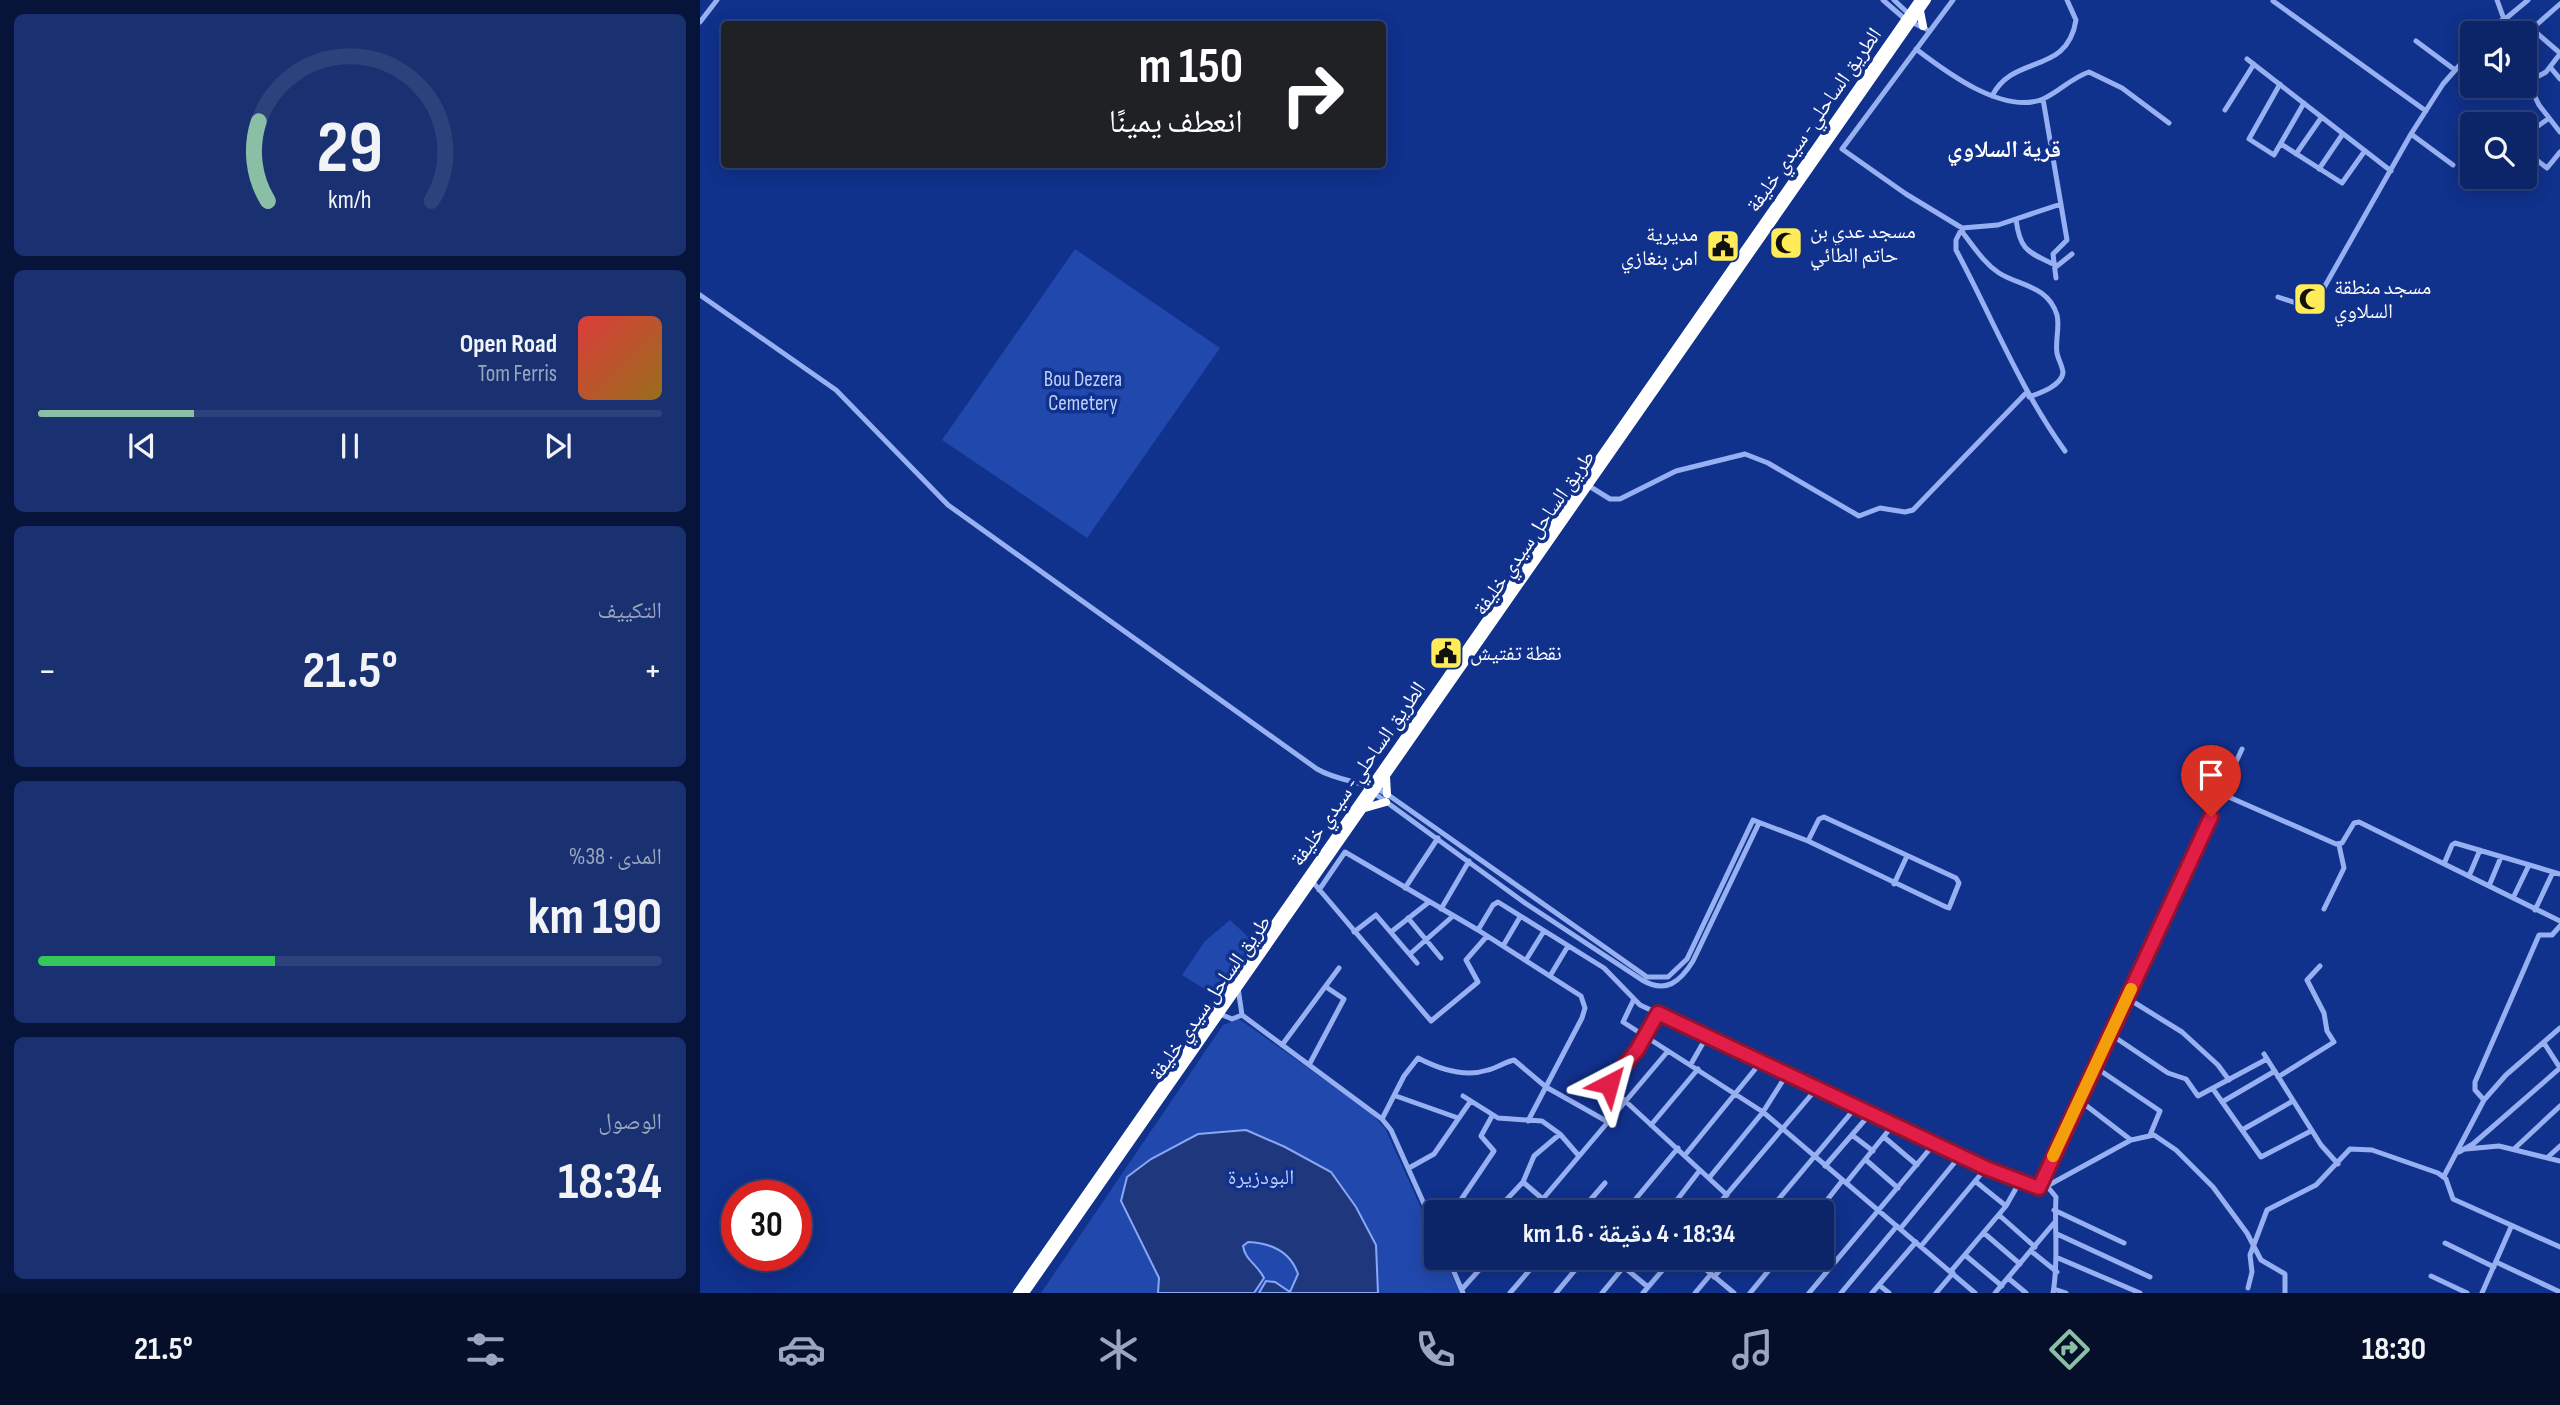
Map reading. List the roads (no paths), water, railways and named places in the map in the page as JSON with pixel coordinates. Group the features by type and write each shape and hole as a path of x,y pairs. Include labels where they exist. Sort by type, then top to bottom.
{"highway":[{"name":"الطريق الساحلي- سيدي خليفة","path":"1017,1293 1911,19 1919,0"},
{"name":"طريق الساحل سيدي خليفة","path":"1025,1293 1312,881 1341,849 1371,788 1385,777 1911,19 1927,0"},
{"path":"1911,19 1925,29"},
{"path":"1911,19 1925,29"},
{"path":"1363,809 1387,798 1385,777"}],"street":[{"path":"700,22 717,0"},
{"path":"1883,0 1911,19"},
{"path":"1894,0 1911,19"},
{"path":"1589,486 1610,499 1620,499 1676,471 1745,454 1768,463 1859,516 1880,508 1909,512 1918,507 1939,480 2028,394 2050,388 2061,378 2063,369 2056,348 2056,314 2052,303 2024,282 2000,274 1982,258 1962,228 1906,194 1842,149 1916,49 1925,29 1953,0"},
{"path":"1992,96 2003,78 2046,60 2068,45 2076,20 2067,0"},
{"path":"2497,0 2504,19"},
{"path":"2502,21 2528,0"},
{"path":"2273,1 2426,111"},
{"path":"2537,25 2560,4"},
{"path":"2537,33 2560,54 2550,67 2537,74"},
{"path":"2416,41 2455,70"},
{"path":"1916,49 1971,86 1992,96 2027,101 2043,99 2089,72 2122,88 2169,123"},
{"path":"2247,59 2391,171"},
{"path":"2225,110 2254,64"},
{"path":"2278,298 2305,306 2317,300 2412,134 2460,64"},
{"path":"2550,67 2560,79"},
{"path":"2280,84 2248,137 2273,155 2304,103"},
{"path":"2537,98 2548,119 2560,132"},
{"path":"2043,99 2067,240 2053,254 2056,278"},
{"path":"2296,154 2321,118"},
{"path":"2537,127 2548,119"},
{"path":"2412,134 2453,165"},
{"path":"2319,169 2342,135"},
{"path":"2281,144 2342,183 2364,152"},
{"path":"2537,161 2547,169 2560,152"},
{"path":"1962,228 1998,225 2061,204"},
{"path":"2016,219 2021,245 2034,256 2062,266 2072,254"},
{"path":"1962,228 1956,240 1956,250 1989,310 2028,394 2065,451"},
{"path":"700,295 836,390 948,505 1317,769 1371,788 1387,798 1550,914 1650,978 1668,977 1690,960 1756,821 1808,841 1949,908 1958,880 1824,817 1819,819 1808,841"},
{"path":"2039,1188 2242,749"},
{"path":"2222,794 2339,845"},
{"path":"1387,798 1469,861 1515,889"},
{"path":"2324,909 2344,868 2339,845 2354,823 2358,822 2535,909 2560,924 2552,935 2539,935 2474,1082 2475,1090 2484,1100"},
{"path":"1405,888 1438,838"},
{"path":"2444,864 2453,844 2557,873 2535,909"},
{"path":"1319,890 1341,849 1478,930 1581,996 1585,1008 1528,1121"},
{"path":"2469,876 2480,850"},
{"path":"1894,884 1907,856"},
{"path":"2488,886 2501,857"},
{"path":"1441,909 1469,861"},
{"path":"2513,898 2529,865"},
{"path":"1312,881 1431,1021 1478,982 1466,960 1487,936"},
{"path":"1391,932 1429,902"},
{"path":"1478,930 1495,902 1604,968 1634,999 1658,1013 2019,1183 2039,1188 2047,1186 2131,1140 2150,1135 2176,1150 2213,1186 2264,1263 2285,1274 2285,1293"},
{"path":"1354,932 1374,915 1417,963"},
{"path":"1410,954 1453,916"},
{"path":"1503,946 1520,917"},
{"path":"1408,918 1441,958"},
{"path":"1526,960 1544,931"},
{"path":"1550,975 1568,946"},
{"path":"2222,1102 2334,1042 2327,1031 2325,1013 2307,980 2320,966"},
{"path":"1282,1045 1339,968"},
{"path":"1309,1065 1343,1001 1326,986"},
{"path":"1238,987 1242,1015 1382,1119 1391,1130 1424,1203"},
{"path":"2127,998 2182,1032 2218,1065 2229,1080"},
{"path":"1634,999 1623,1020 1763,1112 1975,1293"},
{"path":"1658,1013 1646,1036 1609,1082 1625,1101 1727,1195"},
{"path":"1220,1014 1232,1019 1242,1015"},
{"path":"2444,1176 2484,1100 2506,1075 2560,1028"},
{"path":"2110,1034 2168,1073 2186,1079 2198,1096 2266,1056 2311,1131 2338,1164"},
{"path":"1691,1064 1707,1036"},
{"path":"2466,1149 2560,1068 2544,1043"},
{"path":"1523,1182 1543,1200 1668,1051"},
{"path":"1382,1119 1404,1076 1418,1058 1442,1069 1465,1073 1485,1071 1514,1060 1546,1087 1608,1122"},
{"path":"1685,1155 1737,1095 1761,1062"},
{"path":"2095,1067 2160,1111 2150,1135"},
{"path":"1651,1125 1698,1069"},
{"path":"1709,1178 1763,1112 1787,1074"},
{"path":"2222,1084 2223,1074"},
{"path":"1723,1200 1816,1088"},
{"path":"2213,1089 2261,1157 2311,1131"},
{"path":"1396,1096 1458,1118"},
{"path":"1463,1096 1492,1116 1528,1121 1539,1119 1560,1134 1579,1156"},
{"path":"2079,1100 2131,1140"},
{"path":"1409,1168 1434,1154 1470,1101"},
{"path":"2242,1130 2293,1101"},
{"path":"1778,1200 1856,1107"},
{"path":"2514,1149 2560,1107"},
{"path":"1825,1166 1870,1114"},
{"path":"1461,1200 1494,1151 1481,1136 1492,1116"},
{"path":"1828,1200 1866,1160 1893,1125"},
{"path":"1506,1200 1523,1182 1534,1156 1560,1134"},
{"path":"1852,1135 1873,1151"},
{"path":"1884,1137 1917,1165"},
{"path":"1809,1293 1934,1144"},
{"path":"2459,1152 2492,1146 2560,1161"},
{"path":"2548,1157 2560,1146"},
{"path":"1635,1200 1678,1148"},
{"path":"2248,1288 2253,1246 2270,1206 2308,1191 2338,1164 2347,1150 2371,1150 2444,1176 2453,1199 2560,1247"},
{"path":"1841,1293 1960,1156"},
{"path":"1866,1160 1898,1188"},
{"path":"1872,1293 1986,1168"},
{"path":"1677,1200 1700,1170"},
{"path":"1975,1181 2007,1206"},
{"path":"1590,1200 1605,1183"},
{"path":"1936,1293 2007,1206 2019,1183"},
{"path":"2047,1186 2056,1197 2054,1223 2059,1258 2054,1291 2066,1293"},
{"path":"2054,1210 2124,1243"},
{"path":"1999,1215 2057,1272"},
{"path":"1995,1293 2054,1223"},
{"path":"2482,1293 2511,1227"},
{"path":"1984,1233 2020,1264"},
{"path":"2057,1234 2150,1277"},
{"path":"2445,1243 2560,1292"},
{"path":"1965,1255 2002,1286"},
{"path":"2059,1258 2140,1293"},
{"path":"1454,1270 1463,1291 1480,1270"},
{"path":"1510,1293 1530,1270"},
{"path":"1556,1293 1575,1270"},
{"path":"1602,1293 1621,1270"},
{"path":"1627,1270 1646,1290 1663,1270"},
{"path":"1706,1270 1734,1293"},
{"path":"1695,1293 1719,1270"},
{"path":"1750,1293 1769,1270"},
{"path":"2431,1276 2467,1293"},
{"path":"2008,1278 2026,1293"},
{"path":"1879,1284 1889,1293"}],"place":[{"name":"مسجد عدي بن حاتم الطائي","path":"1786,243"},
{"name":"مديرية امن بنغازي","path":"1723,246"},
{"name":"مسجد منطقة السلاوي","path":"2310,299"},
{"name":"نقطة تفتيش","path":"1446,653"}],"district":[{"name":"قرية السلاوي","path":"2004,149"}],"park label":[{"name":"Bou Dezera Cemetery","path":"1083,391"},
{"name":"البودزيرة","path":"1261,1177"}]}
